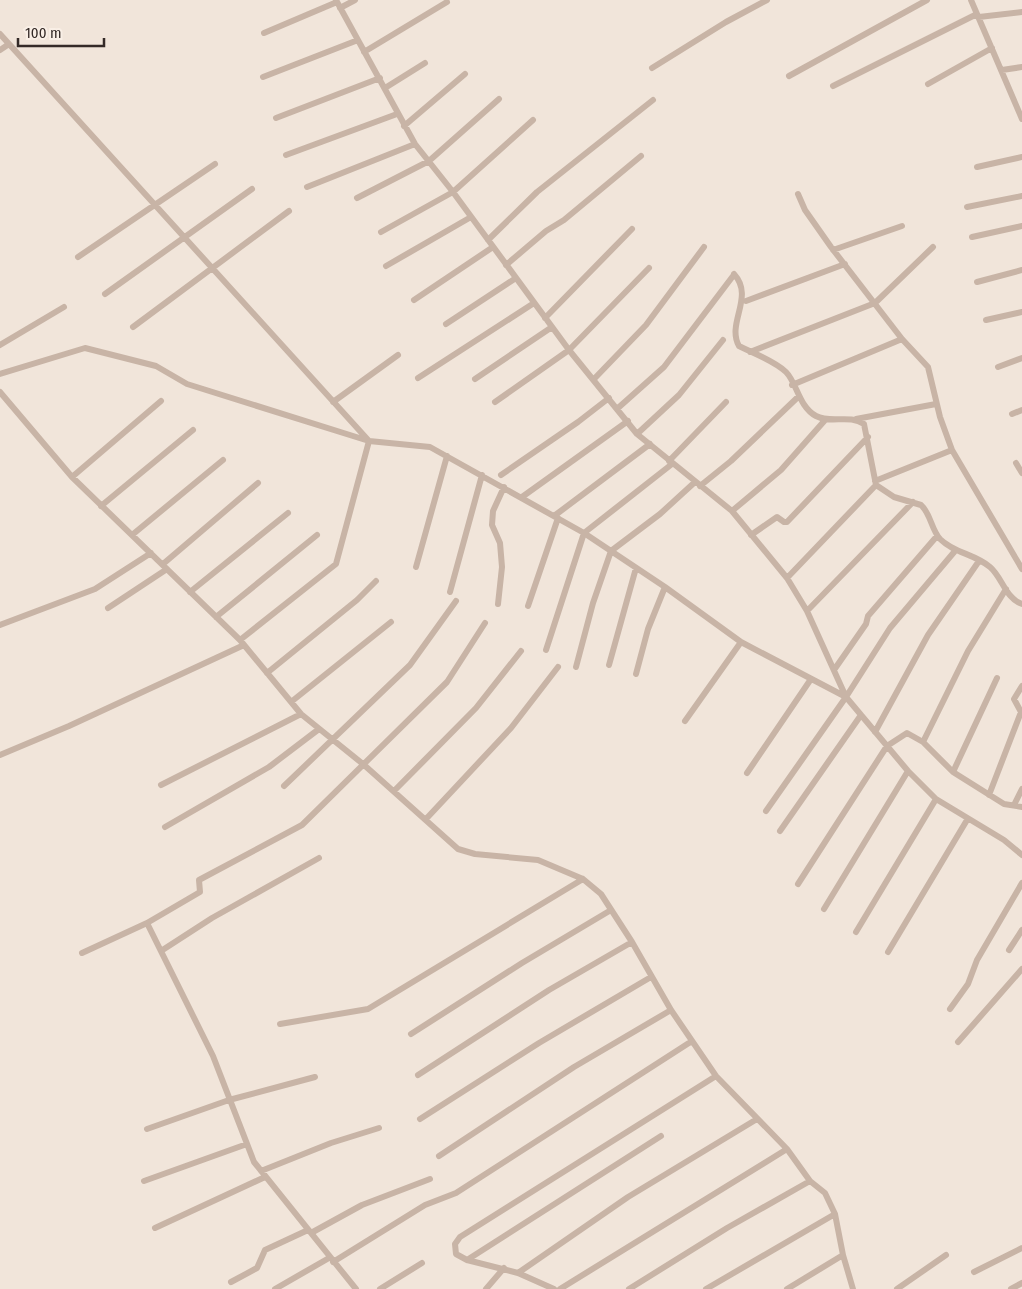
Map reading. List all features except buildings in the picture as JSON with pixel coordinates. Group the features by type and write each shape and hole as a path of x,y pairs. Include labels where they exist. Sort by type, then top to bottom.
{"street":[{"path":"340,8 354,0"},
{"path":"652,68 726,22 767,0"},
{"path":"790,76 927,0"},
{"path":"971,0 1022,117"},
{"path":"264,33 336,1 415,144 453,192 569,350 618,408 637,434 732,511 787,578 807,611 846,697 908,771 936,799 967,820 1004,840 1022,855"},
{"path":"364,52 447,2"},
{"path":"833,86 978,15 1022,12"},
{"path":"0,34 369,441"},
{"path":"263,77 358,40"},
{"path":"0,50 9,44"},
{"path":"928,84 992,48"},
{"path":"385,88 425,63"},
{"path":"1002,70 1022,67"},
{"path":"404,126 465,74"},
{"path":"276,118 380,78"},
{"path":"357,198 429,162 499,99"},
{"path":"488,240 537,192 653,100"},
{"path":"286,154 397,114"},
{"path":"381,232 453,192 533,120"},
{"path":"307,187 415,144"},
{"path":"506,264 546,231 564,220 641,156"},
{"path":"976,167 1022,157"},
{"path":"78,257 215,164"},
{"path":"105,294 252,189"},
{"path":"798,194 805,210 833,250 902,339 928,367 936,404 952,450 1022,569"},
{"path":"968,208 1022,196"},
{"path":"133,327 289,211"},
{"path":"386,266 471,217"},
{"path":"833,250 902,226"},
{"path":"972,237 1022,226"},
{"path":"545,318 632,229"},
{"path":"414,300 493,247"},
{"path":"594,379 646,325 704,247"},
{"path":"750,352 875,303 933,247"},
{"path":"746,301 845,264"},
{"path":"494,402 569,350 649,268"},
{"path":"976,282 1022,270"},
{"path":"618,408 664,367 734,275 744,295 735,331 735,340 739,346 784,370 798,397 814,416 826,419 856,419 936,404"},
{"path":"446,324 516,278"},
{"path":"418,378 534,303"},
{"path":"0,345 64,308"},
{"path":"986,320 1022,312"},
{"path":"475,378 552,327"},
{"path":"792,385 902,339"},
{"path":"637,434 679,395 723,340"},
{"path":"0,374 85,348 156,366 187,384 369,441 430,447 584,533 665,587 741,642 846,697"},
{"path":"333,402 398,355"},
{"path":"998,367 1022,358"},
{"path":"0,392 72,478 242,642 301,714 333,739 464,852 538,860 583,879 601,894 632,942 671,1010 716,1076 787,1149 810,1181 825,1193 836,1214 843,1255 853,1289"},
{"path":"576,667 593,603 611,551 731,461 798,397"},
{"path":"501,475 578,422 609,398"},
{"path":"72,478 161,401"},
{"path":"546,650 584,533 671,462 726,402"},
{"path":"1012,414 1022,410"},
{"path":"732,511 781,470 826,419"},
{"path":"856,419 864,424 868,437 875,483 894,497 913,502 925,509 937,536 955,551 992,568 1015,600 1022,604"},
{"path":"522,497 628,421"},
{"path":"101,506 193,430"},
{"path":"751,535 776,517 787,522 868,437"},
{"path":"0,755 69,726 242,642 336,564 369,441"},
{"path":"528,606 556,517 650,444"},
{"path":"787,578 875,483 952,450"},
{"path":"416,567 447,456"},
{"path":"132,535 223,460"},
{"path":"1016,463 1022,473"},
{"path":"450,592 482,475"},
{"path":"108,608 165,566 258,483"},
{"path":"498,604 501,559 500,543 492,525 493,511 504,487"},
{"path":"807,611 913,502"},
{"path":"190,592 288,514"},
{"path":"216,617 317,535"},
{"path":"834,670 866,624 868,616 937,536"},
{"path":"766,811 846,697 890,628 955,551"},
{"path":"0,626 95,590 151,553"},
{"path":"875,732 928,635 979,561"},
{"path":"609,665 636,568"},
{"path":"267,673 357,600 376,581"},
{"path":"636,674 648,629 665,587"},
{"path":"923,742 968,651 1006,589"},
{"path":"284,786 410,665 456,601"},
{"path":"291,702 391,622"},
{"path":"82,953 147,923 200,892 199,880 302,825 447,682 485,623"},
{"path":"685,721 741,642"},
{"path":"394,791 476,708 521,651"},
{"path":"426,819 511,728 558,667"},
{"path":"747,773 811,678"},
{"path":"953,772 997,678"},
{"path":"989,795 1021,712 1014,699 1022,686"},
{"path":"161,785 301,714"},
{"path":"780,831 861,715"},
{"path":"165,827 269,767 319,729"},
{"path":"798,884 887,746 907,733 923,742 953,772 1004,804 1022,807"},
{"path":"824,909 908,771"},
{"path":"1014,805 1022,788"},
{"path":"856,932 936,799"},
{"path":"888,952 967,820"},
{"path":"161,951 212,918 319,858"},
{"path":"280,1024 368,1009 583,879"},
{"path":"950,1009 968,984 977,960 1022,884"},
{"path":"411,1034 522,963 612,910"},
{"path":"147,923 213,1056 254,1162 356,1289"},
{"path":"1009,950 1022,930"},
{"path":"418,1075 549,990 632,942"},
{"path":"958,1042 1022,969"},
{"path":"420,1119 538,1043 651,977"},
{"path":"439,1156 574,1067 671,1010"},
{"path":"274,1289 331,1260 425,1205 456,1193 692,1041"},
{"path":"553,1289 518,1272 467,1260 456,1254 455,1244 460,1237 716,1076"},
{"path":"147,1129 230,1100 315,1077"},
{"path":"518,1272 628,1197 757,1119"},
{"path":"261,1171 331,1143 379,1128"},
{"path":"467,1260 661,1136"},
{"path":"144,1181 247,1144"},
{"path":"560,1289 787,1149"},
{"path":"155,1228 266,1177"},
{"path":"231,1282 257,1268 265,1250 310,1231 362,1205 430,1180"},
{"path":"629,1289 719,1233 810,1181"},
{"path":"706,1289 836,1214"},
{"path":"974,1272 1022,1248"},
{"path":"787,1289 843,1255"},
{"path":"896,1289 946,1255"},
{"path":"380,1289 422,1263"},
{"path":"486,1289 504,1268"},
{"path":"1011,1289 1022,1283"}]}
